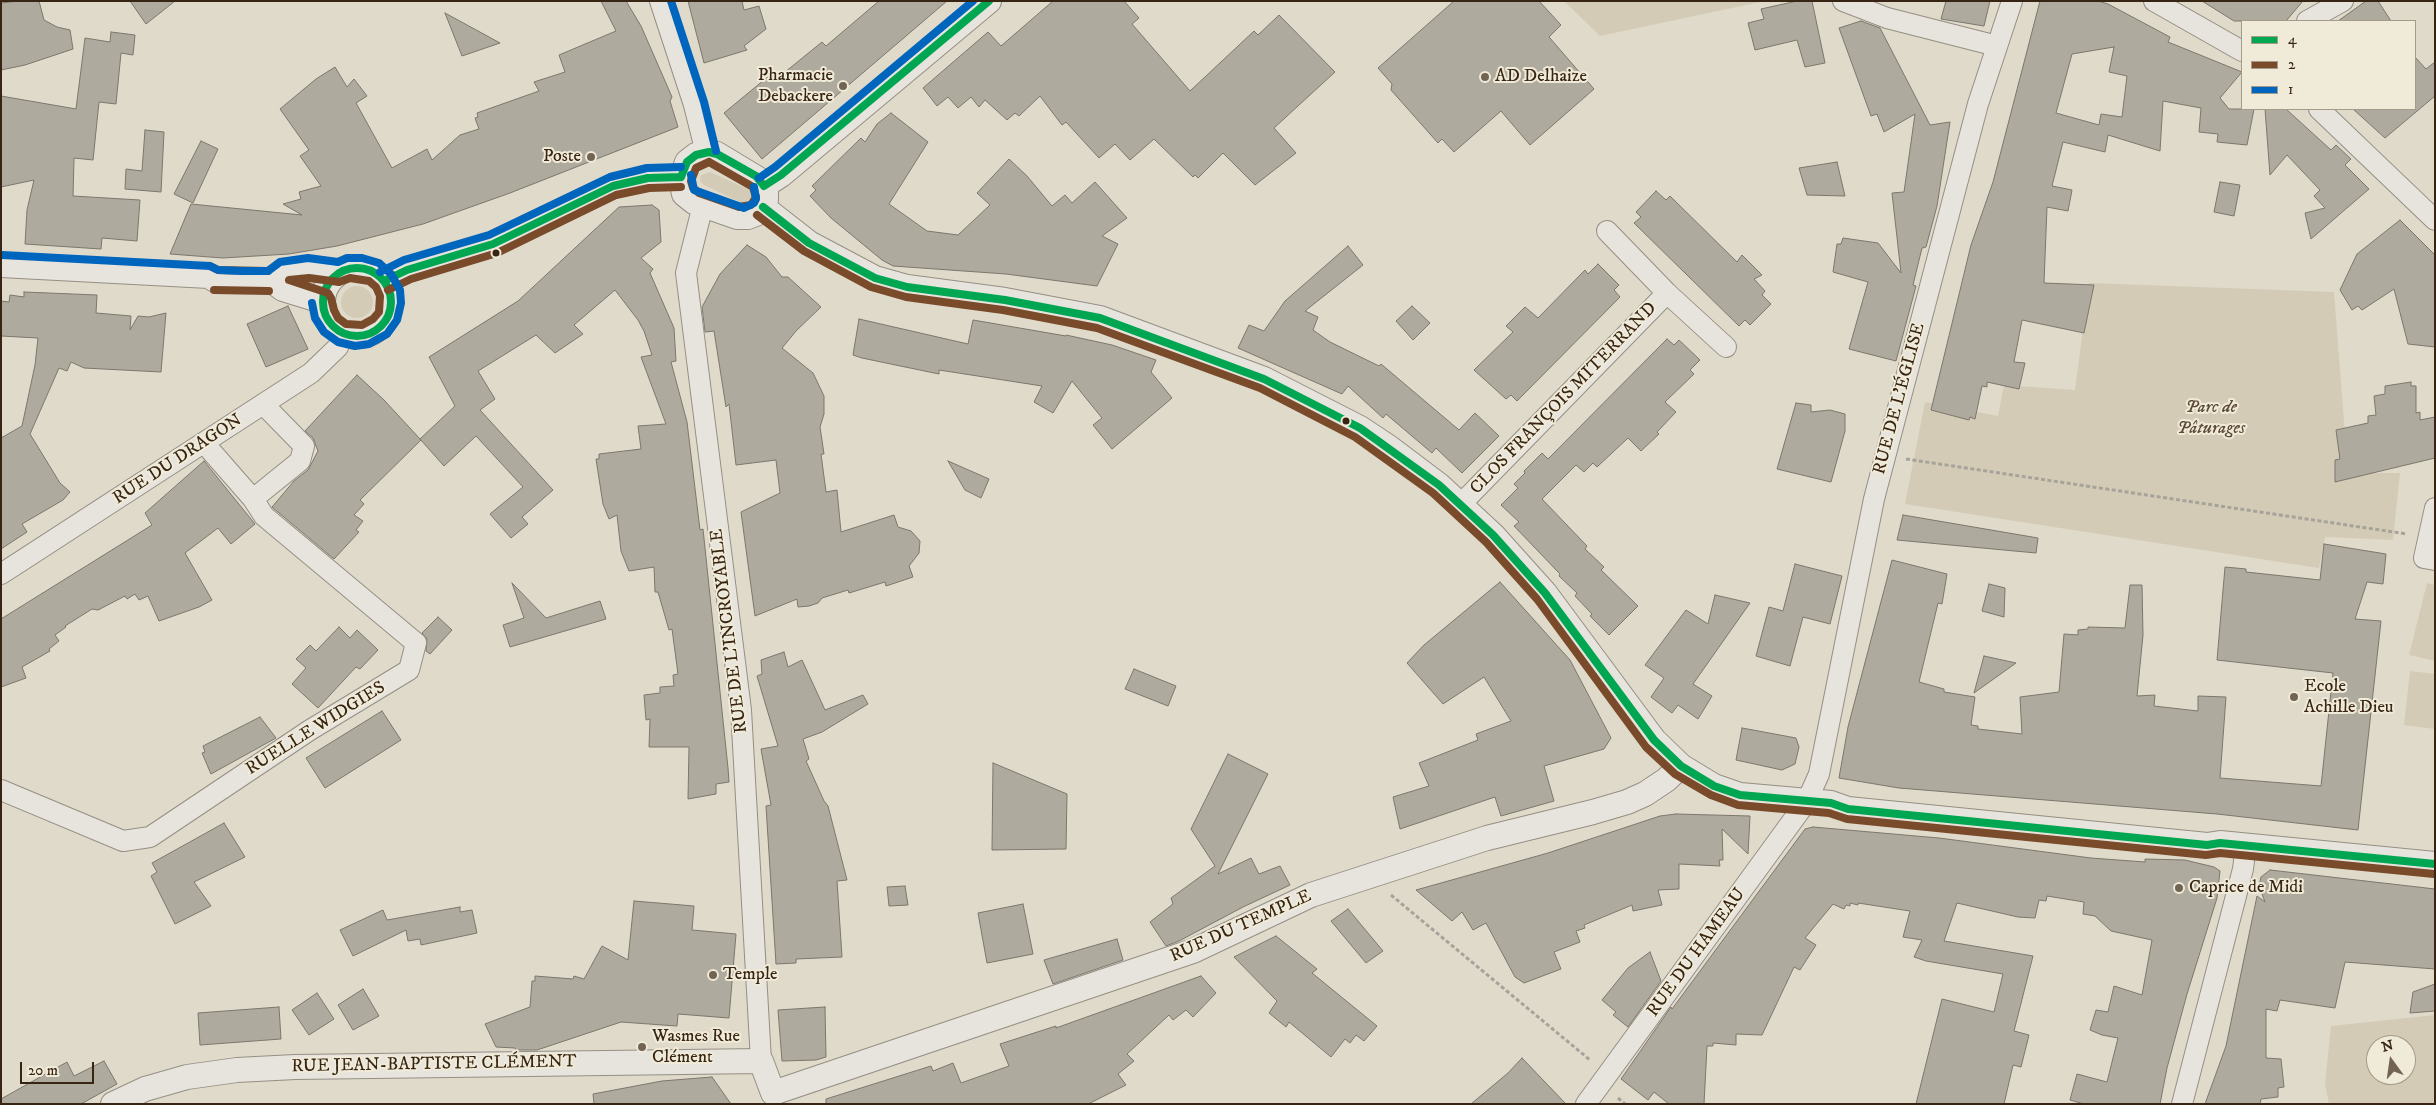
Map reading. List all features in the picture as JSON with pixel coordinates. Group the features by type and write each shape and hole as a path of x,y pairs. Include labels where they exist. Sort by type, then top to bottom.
{"street":[{"path":"660,1 694,104 706,152"},
{"path":"989,1 782,175 764,196 753,216 743,218 703,205 684,194 682,177 687,162 696,155 706,152 717,154 756,176 764,196 809,242 875,278 907,287 1005,300 1100,318 1264,379 1329,410 1408,460 1462,504 1514,556 1536,582 1644,727 1681,766 1707,783 1732,792 1831,803 1848,809 2208,846 2220,843 2435,864"},
{"path":"1843,1 1887,18 1997,46"},
{"name":"RUE DE L'ÉGLISE","path":"1807,801 1819,774 1874,499 1978,104 2012,1"},
{"path":"2154,1 2241,50"},
{"path":"2310,20 2343,1"},
{"path":"2320,110 2435,220"},
{"path":"384,281 408,270 492,244 613,186 648,178 682,177"},
{"name":"RUE DE L'INCROYABLE","path":"703,205 686,273 741,710 761,1060"},
{"name":"CLOS FRANÇOIS MITERRAND","path":"1607,231 1667,293 1726,347"},
{"path":"1,265 209,276 215,280 272,281 282,289 322,300"},
{"path":"272,281 283,271 309,268 339,272"},
{"path":"348,268 362,268 374,272 384,281 390,293 391,303 384,322 375,331 355,336 344,334 334,328 327,320 322,300 327,284 339,272 348,268"},
{"name":"CLOS FRANÇOIS MITERRAND","path":"1462,504 1667,293"},
{"name":"RUE DU DRAGON","path":"1,574 318,367 338,347 344,334"},
{"path":"253,499 300,461 304,446 263,404"},
{"name":"RUELLE WIDGIES","path":"1,790 123,841 150,837 310,730 409,670 416,643 264,516 253,499 204,443"},
{"path":"2435,508 2424,558 2435,560"},
{"name":"RUE DU TEMPLE","path":"761,1060 775,1098 1194,951 1311,896 1487,838 1627,802 1645,794 1666,780 1681,766"},
{"name":"RUE DU HAMEAU","path":"1586,1104 1605,1095 1807,801"},
{"path":"2182,1104 2243,870 2246,846"},
{"name":"RUE JEAN-BAPTISTE CLÉMENT","path":"113,1104 145,1089 187,1077 237,1070 295,1066 761,1060"}],"path":[{"path":"1886,456 2429,537"},
{"path":"1370,877 1590,1060 1605,1095"}],"green space":[{"path":"1564,1 1765,1 1600,36"},
{"path":"710,172 750,190 752,195 750,200 742,203 704,185 700,181 701,175"},
{"name":"Parc de Pâturages","path":"2089,283 2334,292 2348,473 2400,473 2393,540 2325,537 2319,568 1905,504 1925,402 1998,416 2004,385 2075,390"},
{"path":"357,286 363,287 368,291 372,296 372,308 368,313 363,317 357,318 351,317 346,313 342,308 341,302 342,296 346,291 351,287"},
{"path":"2427,583 2435,585 2435,661 2409,655"},
{"path":"2410,671 2435,674 2435,729 2404,725"},
{"path":"2435,1015 2435,1104 2329,1104 2325,1084 2331,1026"}],"building":[{"path":"39,1 44,20 57,27 70,30 73,49 25,65 1,70 1,3"},
{"path":"130,1 175,1 146,24"},
{"path":"601,1 626,1 641,26 672,97 670,101 678,127 510,193 423,224 337,246 289,254 223,258 170,254 191,204 302,215 283,204 301,199 299,192 321,186 300,156 309,150 280,109 316,79 335,67 347,87 354,79 367,96 356,103 392,168 427,149 432,160 460,135 479,129 475,118 478,117 477,113 539,91 534,82 565,72 559,55 616,31"},
{"path":"688,1 742,1 744,10 759,6 766,29 744,46 747,50 704,63"},
{"path":"879,1 947,1 762,159 724,113 770,75 774,81 822,42 826,46"},
{"path":"1053,1 1124,1 1139,18 1132,24 1190,91 1254,31 1258,35 1279,15 1335,72 1274,128 1296,153 1255,185 1223,153 1198,178 1195,175 1193,177 1154,139 1130,160 1115,144 1099,158 1066,122 1062,125 1040,96 1019,116 1015,113 1007,120 985,100 979,107 971,97 958,108 948,97 937,106 923,88 988,32 1001,46"},
{"name":"AD Delhaize","path":"1454,1 1539,1 1561,25 1549,37 1594,89 1530,145 1501,111 1454,152 1442,139 1438,143 1391,90 1392,84 1378,68"},
{"path":"1797,1 1812,1 1825,63 1805,67 1797,40 1755,50 1748,23 1764,19 1761,9"},
{"path":"1946,1 1990,1 1984,26 1941,19"},
{"path":"2040,1 2098,1 2108,4 2170,37 2168,42 2241,72 2220,98 2229,109 2254,110 2247,145 2217,142 2218,134 2199,132 2201,108 2163,101 2160,151 2108,135 2105,152 2063,142 2052,186 2072,190 2068,211 2047,207 2044,283 2094,285 2084,333 2022,320 2014,362 2025,363 2019,389 1987,382 1987,387 1982,386 1975,419 1970,417 1969,420 1931,410 1971,245 1993,182","holes":["2114,47 2109,72 2127,76 2122,117 2101,114 2099,125 2056,113 2072,54"]},
{"path":"2202,1 2303,1 2287,20 2234,21"},
{"path":"2366,1 2378,1 2390,20 2339,20"},
{"path":"445,13 500,43 462,56"},
{"path":"1861,21 1880,28 1930,125 1950,122 1937,206 1926,247 1922,248 1913,285 1916,286 1896,361 1849,349 1868,282 1833,272 1837,244 1841,244 1843,238 1878,243 1901,273 1892,193 1904,192 1915,114 1884,132 1877,114 1871,116 1839,28"},
{"path":"111,32 135,35 133,55 121,53 116,104 99,102 93,160 74,158 73,196 140,200 137,241 102,238 101,249 25,244 27,210 34,180 1,187 1,96 76,109 85,38 110,42"},
{"path":"2416,58 2426,69 2435,62 2435,96 2385,138 2354,110 2416,110"},
{"path":"2265,110 2287,110 2331,150 2336,145 2351,159 2345,165 2369,189 2311,239 2305,213 2325,208 2314,196 2320,190 2287,155 2270,175"},
{"path":"891,113 928,142 889,204 927,231 958,235 990,205 977,193 1009,159 1027,176 1052,206 1065,195 1072,203 1095,182 1127,218 1102,236 1118,244 1097,286 1006,274 893,266 882,260 831,218 810,196 816,190 812,186 861,138 865,142 877,124"},
{"path":"145,130 164,132 161,192 125,189 126,169 142,171"},
{"path":"201,141 218,149 193,203 174,194"},
{"path":"1837,162 1845,196 1807,195 1799,168"},
{"path":"2220,182 2240,185 2234,216 2214,212"},
{"path":"1656,191 1666,200 1670,196 1737,262 1742,255 1762,275 1754,279 1765,291 1762,295 1771,304 1750,325 1745,320 1739,326 1634,223 1641,217 1636,212"},
{"path":"652,205 659,210 661,242 641,258 653,269 650,273 674,328 676,361 671,362 687,422 700,530 703,529 729,782 716,784 716,794 688,799 689,747 649,747 650,719 646,720 644,695 660,693 660,687 674,686 673,675 678,674 672,629 669,630 658,592 655,592 654,567 629,571 621,551 617,515 609,519 603,504 596,459 599,459 599,454 641,449 638,426 666,424 641,357 652,355 638,320 615,290 574,325 583,334 555,353 536,335 478,371 495,399 480,410 553,490 522,517 528,524 511,538 490,514 523,487 476,436 444,466 420,439 455,406 429,357 518,301 619,207"},
{"path":"2400,220 2435,255 2435,347 2408,344 2394,289 2362,310 2358,306 2352,310 2340,290 2357,254"},
{"path":"747,245 766,257 782,277 788,277 821,307 796,331 782,348 813,373 824,396 824,414 820,427 824,454 821,454 826,492 837,490 841,532 894,515 898,527 911,531 920,541 919,553 909,566 913,577 886,586 885,582 849,593 848,590 822,598 818,603 809,606 798,607 797,599 755,616 741,512 780,493 776,460 736,465 729,404 726,407 714,331 705,332 702,307 720,274"},
{"path":"1348,246 1363,265 1305,311 1318,317 1313,330 1330,342 1379,366 1381,364 1459,430 1475,413 1499,436 1462,473 1436,448 1432,453 1386,414 1383,418 1348,386 1342,394 1238,348 1249,325 1264,331 1285,301"},
{"path":"1598,264 1619,285 1614,290 1620,297 1517,401 1511,395 1506,399 1474,370 1513,332 1506,326 1525,307 1538,318 1585,270 1588,274"},
{"path":"24,292 97,295 96,313 131,316 130,330 138,316 149,317 166,313 161,372 84,368 71,362 67,371 59,368 30,434 60,483 70,492 63,500 22,524 27,532 1,549 1,438 22,426 35,365 38,338 1,336 1,301 9,302 10,295 24,297"},
{"path":"288,306 308,349 266,367 247,324"},
{"path":"1412,306 1430,323 1413,340 1396,321"},
{"path":"859,319 968,344 973,320 1066,335 1112,345 1156,360 1151,372 1172,398 1112,449 1093,425 1102,418 1072,381 1053,413 1034,402 1042,386 939,370 939,374 862,358 853,355"},
{"path":"1667,339 1674,345 1679,340 1700,360 1690,370 1694,374 1665,402 1676,412 1657,432 1659,434 1641,451 1628,438 1597,467 1593,463 1584,472 1576,465 1542,499 1587,546 1585,549 1604,567 1601,570 1638,606 1609,635 1590,616 1592,614 1575,596 1577,593 1514,526 1519,522 1501,505 1518,488 1514,484 1525,473 1524,471 1542,453 1548,459"},
{"path":"357,375 384,400 421,440 360,500 364,504 354,515 363,521 356,530 359,532 334,559 272,507 294,481 308,470 318,451 313,438 305,431"},
{"path":"2411,382 2411,386 2416,386 2416,413 2420,412 2420,420 2435,417 2435,458 2335,482 2335,460 2340,459 2336,430 2368,423 2368,416 2376,415 2374,396 2385,394 2385,386"},
{"path":"1796,403 1811,405 1811,412 1830,410 1845,414 1845,431 1831,482 1777,469"},
{"path":"204,461 255,524 231,544 218,528 185,553 212,600 199,607 159,621 148,596 139,600 135,594 127,599 125,596 98,610 92,609 65,626 55,635 59,641 49,649 50,651 22,667 26,678 1,687 1,619 152,525 145,513"},
{"path":"948,461 989,479 981,498 965,490"},
{"path":"1903,515 2038,538 2036,553 1897,540"},
{"path":"2324,544 2386,554 2383,584 2367,582 2355,619 2381,621 2358,830 2217,814 1899,788 1839,778 1848,727 1892,560 1947,574 1942,604 1938,603 1919,682 1944,689 1944,692 1975,697 1971,725 1978,726 1978,729 2022,734 2020,697 2059,692 2064,634 2078,635 2078,630 2088,629 2088,627 2125,628 2130,585 2142,585 2143,635 2137,696 2155,695 2154,706 2198,711 2198,696 2226,697 2220,778 2321,786 2333,673 2217,660 2225,567 2246,569 2246,572 2320,580"},
{"path":"1795,564 1842,576 1830,624 1803,617 1790,666 1756,656 1769,607 1783,611"},
{"path":"1500,582 1570,660 1611,738 1604,749 1544,766 1554,801 1501,816 1495,797 1400,829 1393,797 1429,786 1419,763 1478,740 1476,734 1511,721 1484,677 1443,704 1407,663 1424,645"},
{"path":"512,583 546,618 600,601 606,619 510,647 503,625 524,618"},
{"path":"1989,584 2005,588 2004,617 1982,611"},
{"path":"1715,595 1750,603 1693,684 1712,696 1698,719 1678,705 1672,713 1651,697 1664,678 1645,665 1686,610 1708,624"},
{"path":"438,617 452,630 430,654 426,651 427,639 422,633"},
{"path":"339,627 350,638 357,630 378,650 360,669 356,667 318,708 292,684 306,668 296,659 310,645 316,651"},
{"path":"784,652 788,667 802,660 825,710 863,695 868,704 822,732 803,739 809,759 806,761 828,806 847,880 837,881 842,957 796,959 796,963 776,964 766,806 771,805 761,749 778,746 757,676 762,674 761,660"},
{"path":"1984,656 2016,663 1974,693"},
{"path":"1134,669 1176,686 1168,706 1125,689"},
{"path":"382,711 401,740 325,788 306,758"},
{"path":"260,717 276,738 211,774 202,753 205,752 203,746"},
{"path":"1742,728 1796,738 1799,747 1795,764 1782,770 1736,760"},
{"path":"1228,754 1268,774 1218,874 1251,858 1259,874 1280,866 1290,885 1166,946 1150,922 1173,904 1171,898 1215,866 1191,829"},
{"path":"993,763 1067,794 1066,849 992,850"},
{"path":"1676,814 1750,816 1748,854 1722,829 1723,860 1719,860 1720,866 1679,864 1679,889 1658,890 1662,905 1633,911 1632,905 1584,925 1585,928 1576,931 1580,942 1554,952 1561,969 1524,983 1515,977 1486,923 1473,930 1462,912 1452,921 1416,890 1548,853 1660,816"},
{"path":"224,823 245,857 194,882 211,906 175,924 151,876 157,872 152,863"},
{"path":"1813,827 1939,838 2091,858 2145,862 2145,859 2185,860 2214,867 2220,871 2217,898 2187,994 2167,1068 2160,1104 2084,1104 2070,1100 2077,1074 2107,1082 2118,1038 2102,1035 2090,1030 2096,1010 2108,1012 2114,986 2142,995 2152,940 2111,931 2095,916 2083,914 2084,902 2047,896 2046,901 2039,900 2035,918 2018,917 1957,903 1944,941 2033,956 2014,1031 2029,1035 2021,1067 2013,1065 2004,1104 1916,1104 1942,999 1994,1012 2003,974 1926,961 1914,957 1922,940 1903,937 1910,911 1858,903 1858,905 1850,903 1850,906 1846,905 1844,909 1833,904 1805,938 1816,945 1800,970 1794,967 1762,1035 1736,1034 1736,1045 1713,1043 1713,1046 1707,1046 1704,1104 1669,1104 1654,1092 1648,1100 1621,1079 1671,1007 1672,1009 1805,829"},
{"path":"2270,870 2435,889 2435,969 2345,962 2335,1008 2280,1000 2277,1011 2266,1009 2266,1058 2281,1059 2284,1087 2278,1088 2278,1097 2261,1099 2260,1104 2205,1104 2226,1046 2257,896 2265,902 2259,886 2261,877"},
{"path":"905,886 908,905 889,906 887,887"},
{"path":"634,901 694,906 692,930 736,934 729,1018 678,1014 677,1026 621,1022 537,1050 516,1050 515,1048 496,1047 485,1024 530,1007 532,981 535,981 535,976 573,979 574,976 584,979 602,946 628,960"},
{"path":"1023,904 1033,954 987,963 978,913"},
{"path":"460,907 460,912 472,910 477,933 421,945 420,939 408,941 406,930 353,956 340,930 383,910 387,920"},
{"path":"1348,909 1383,951 1366,963 1331,921"},
{"path":"1276,936 1317,969 1312,973 1377,1026 1364,1041 1356,1035 1350,1043 1345,1039 1331,1057 1289,1022 1286,1027 1269,1013 1277,1001 1234,957"},
{"path":"1117,939 1123,960 1053,984 1044,960"},
{"path":"1650,952 1661,981 1628,1027 1613,1015 1616,1012 1602,1000 1628,968"},
{"path":"1201,976 1216,993 1193,1017 1186,1010 1173,1020 1169,1015 1127,1054 1134,1061 1118,1074 1126,1085 1088,1104 826,1104 826,1099 931,1066 933,1071 953,1063 961,1083 1009,1066 1000,1044 1056,1026 1056,1028"},
{"path":"2435,984 2435,1011 2410,1013 2413,992"},
{"path":"363,989 379,1016 353,1030 338,1005"},
{"path":"317,993 334,1019 309,1035 292,1010"},
{"path":"279,1007 281,1039 200,1045 198,1013"},
{"path":"825,1007 826,1057 816,1060 782,1061 778,1010"},
{"path":"1522,1058 1566,1104 1471,1104 1508,1073"},
{"path":"104,1061 117,1084 81,1104 1,1104 1,1099 67,1062 74,1076"},
{"path":"712,1077 731,1104 594,1104 593,1094 662,1081"}],"transit line":[{"name":"1","path":"671,1 704,102 716,151"},
{"name":"1","path":"759,178 775,167 973,1"},
{"name":"4","path":"764,186 781,175 989,1"},
{"name":"4","path":"681,177 687,162 696,155 709,152 717,154 756,176 764,186"},
{"name":"2","path":"709,162 753,187 756,197 751,205 739,207 699,193 693,188 691,181 696,168 709,162"},
{"name":"1","path":"380,272 404,260 489,235 610,177 647,168 681,167"},
{"name":"1","path":"691,175 694,190 744,208 754,203 756,199 754,187"},
{"name":"4","path":"384,281 407,270 493,244 613,186 648,178 681,177"},
{"name":"2","path":"388,290 411,279 497,253 616,195 649,188 681,187"},
{"name":"4","path":"763,207 809,243 875,278 907,287 1005,300 1100,318 1264,379 1360,428 1439,485 1493,535 1545,593 1654,740 1681,766 1714,786 1740,795 1831,803 1848,809 2207,845 2220,843 2435,864"},
{"name":"2","path":"757,215 804,251 871,287 906,297 1003,310 1097,328 1260,388 1355,437 1433,493 1486,542 1537,599 1646,747 1675,774 1711,795 1738,805 1829,813 1847,819 2206,855 2220,853 2434,874"},
{"name":"1","path":"2,255 210,266 218,270 241,271 268,271 280,262 308,258 338,262 347,258 362,258 379,263 391,274 400,290 401,303 397,320 387,334 369,344 355,346 338,342 324,332 315,318 312,303"},
{"name":"2","path":"210,266 218,270 268,271"},
{"name":"4","path":"350,268 364,268 376,273 386,283 391,295 391,302 391,309 386,321 376,331 364,336 350,336 338,331 328,321 323,309 323,295 328,283 338,273 350,268"},
{"name":"2","path":"309,278 339,282 350,278 369,281 376,287 380,296 379,312 373,319 362,325 346,324 338,318 328,293 289,280 309,278"},
{"name":"2","path":"214,290 269,291"}],"place":[{"name":"AD Delhaize","path":"1485,77"},
{"name":"Pharmacie Debackere","path":"843,86"},
{"name":"Poste","path":"591,157"},
{"name":"Ecole Achille Dieu","path":"2294,697"},
{"name":"Caprice de Midi","path":"2179,888"},
{"name":"Temple","path":"713,975"},
{"name":"Wasmes Rue Clément","path":"642,1047"}]}
